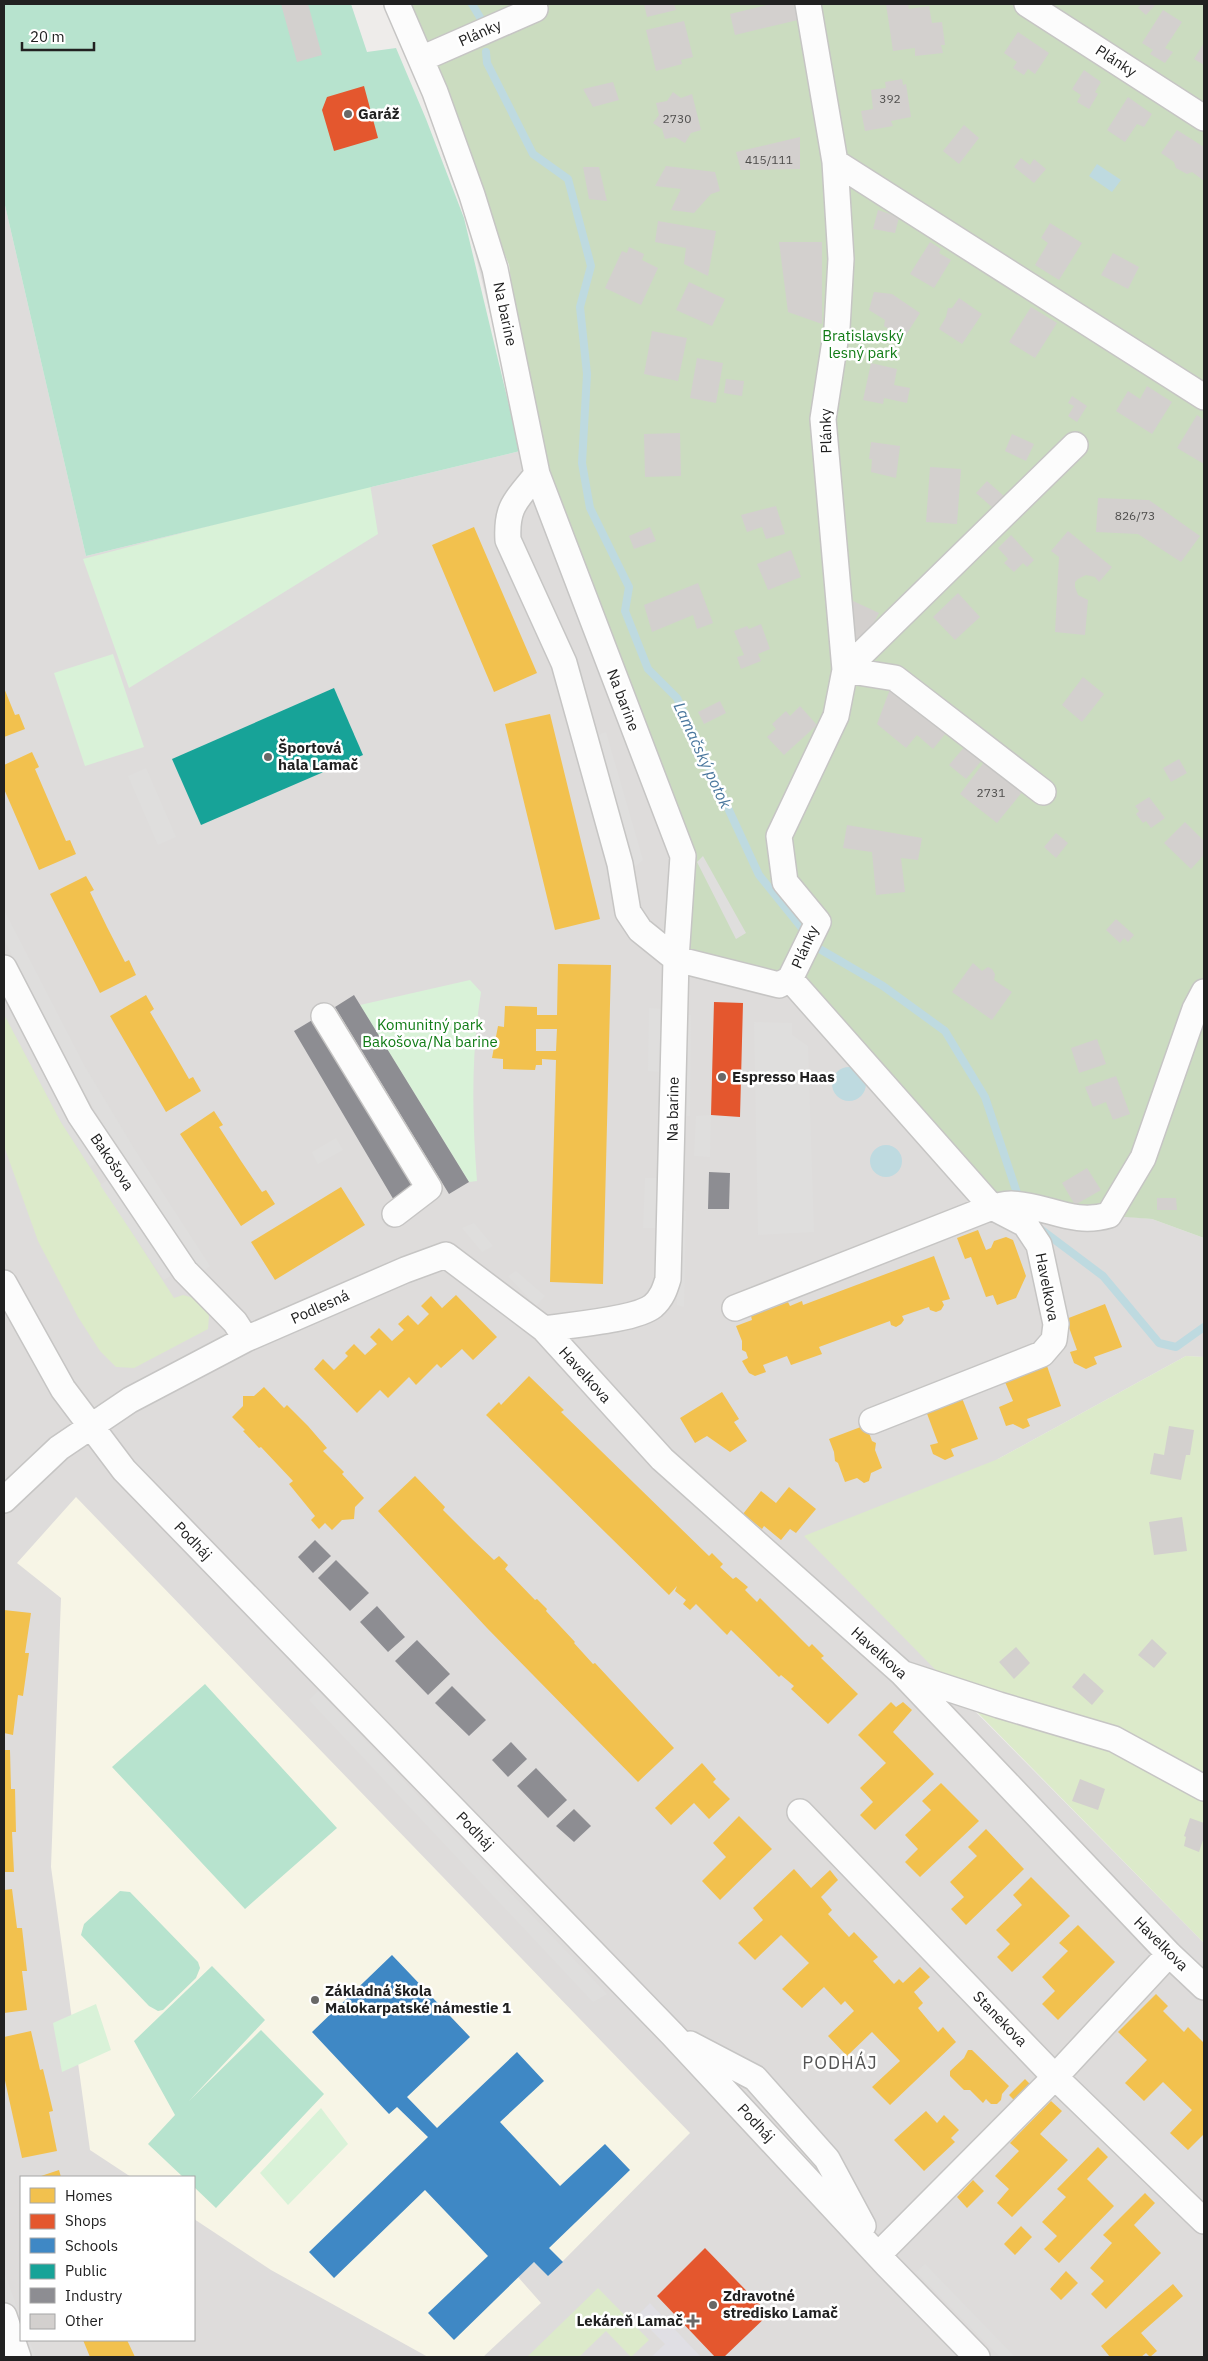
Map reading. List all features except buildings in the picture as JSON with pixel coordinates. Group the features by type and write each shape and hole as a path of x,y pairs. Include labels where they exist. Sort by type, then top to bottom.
{"street":[{"name":"Na barine","path":"397,4 435,92 472,195 495,269 537,474 683,856 676,959 668,1279 664,1293 653,1306 632,1315 544,1329"},
{"name":"Plánky","path":"421,59 535,9 533,4"},
{"name":"Plánky","path":"790,979 818,922 785,882 779,836 836,716 845,670 823,419 837,328 841,259 835,162 808,4"},
{"name":"Plánky","path":"1027,4 1204,118"},
{"path":"835,162 1204,397"},
{"path":"845,670 1075,445"},
{"path":"537,474 511,508 507,521 508,540 564,664 620,864 628,912 640,930 676,959 779,986 790,979 992,1207"},
{"path":"845,670 895,678 1042,792"},
{"name":"Bakošova","path":"4,968 80,1115 185,1272 229,1316 246,1339"},
{"path":"736,1308 992,1207 1012,1204 1078,1219 1094,1220 1109,1215 1143,1158 1194,1009 1204,992"},
{"path":"324,1016 430,1188 395,1214"},
{"name":"Havelkova","path":"872,1421 1042,1354 1054,1340 1056,1324 1039,1245 1025,1224 992,1207"},
{"name":"Podlesná","path":"4,1500 59,1448 130,1400 246,1339 446,1254 544,1329"},
{"name":"Podháj","path":"4,1283 63,1389 124,1470 672,2034 977,2357"},
{"name":"Havelkova","path":"544,1329 662,1459 902,1673 1169,1954 1204,1987"},
{"path":"902,1673 999,1705 1114,1739 1204,1788"},
{"name":"Stanekova","path":"800,1812 1055,2077 1204,2221"},
{"path":"878,2254 1055,2077 1169,1954"},
{"path":"4,2316 18,2357"}],"shaded area":[{"path":"446,152 499,319 491,318 467,220 442,153"},
{"path":"4,201 86,556 520,451 779,985 1109,1215 1152,1219 1204,1238 1204,1357 1186,1356 998,1459 953,1689 1204,1943 1204,2357 4,2357"},
{"path":"606,732 643,860 629,872 592,737"},
{"path":"146,768 176,837 158,845 128,776"},
{"path":"703,856 746,933 736,939 697,862"},
{"path":"4,910 84,1065 135,1150 210,1266 200,1274 122,1158 48,1029 4,939"},
{"path":"4,991 46,1074 96,1163 90,1167 61,1122 4,1014"},
{"path":"649,1008 664,1009 662,1072 648,1071"},
{"path":"682,1015 691,1015 690,1116 680,1116"},
{"path":"754,1022 792,1023 792,1035 808,1046 814,1232 758,1235"},
{"path":"711,1115 710,1157 694,1156 696,1116"},
{"path":"336,1138 343,1150 318,1164 312,1152"},
{"path":"645,1178 659,1178 658,1228 643,1228"},
{"path":"108,1180 172,1275 164,1280 100,1185"},
{"path":"678,1211 686,1211 684,1307 677,1305"},
{"path":"474,1223 493,1246 482,1252 462,1228"},
{"path":"516,1271 545,1296 536,1306 508,1276"},
{"name":"Základná škola Malokarpatské námestie 1","path":"76,1497 690,2133 548,2276 534,2262 518,2277 541,2303 483,2357 428,2357 271,2270 195,2220 195,2176 129,2176 90,2150 51,1867 61,1598 17,1563"},
{"path":"318,1691 607,1994 593,2002 309,1700"},
{"path":"925,2264 1015,2357 1000,2357 916,2272"},
{"path":"4,2272 20,2315 20,2341 29,2341 36,2357 25,2357 4,2296"},
{"path":"650,2303 701,2357 651,2357 665,2344 637,2316"}],"green space":[{"path":"4,4 351,4 367,52 396,48 464,218 520,451 86,556 4,201"},
{"name":"Bratislavský lesný park","path":"405,4 1204,4 1204,1238 1152,1219 992,1207 790,979 676,959 683,856 533,457 509,265"},
{"path":"370,484 378,534 129,688 83,559"},
{"path":"113,654 144,747 85,766 54,673"},
{"name":"Komunitný park Bakošova/Na barine","path":"470,980 481,992 475,1039 473,1086 477,1181 469,1182 360,1005"},
{"path":"4,1014 61,1122 174,1298 183,1295 205,1301 209,1316 208,1329 134,1368 116,1367 100,1351 78,1317 38,1241 4,1146"},
{"path":"1186,1356 1204,1357 1204,1943 804,1536 998,1459"},
{"path":"205,1684 337,1828 245,1909 112,1767"},
{"path":"120,1891 130,1892 198,1962 200,1968 196,1978 163,2010 158,2011 149,2006 81,1935 84,1924"},
{"path":"212,1966 265,2020 189,2101 261,2030 324,2094 216,2208 195,2188 195,2176 182,2176 148,2144 175,2115 134,2041"},
{"path":"96,2004 111,2050 62,2072 53,2023"},
{"path":"321,2108 348,2144 288,2205 260,2173"},
{"path":"598,2288 649,2340 631,2357 606,2331 579,2357 527,2357"}],"water":[{"path":"1097,164 1121,180 1112,192 1089,176"},
{"path":"849,1067 861,1072 866,1084 861,1096 849,1101 837,1096 832,1084 837,1072"},
{"path":"886,1145 897,1150 902,1161 897,1172 886,1177 875,1172 870,1161 875,1150"}],"waterway":[{"name":"Lamačský potok","path":"472,4 484,24"},
{"name":"Lamačský potok","path":"486,52 487,63 533,154 568,179 591,266 580,307 587,374 582,463 590,508 629,587 625,611 648,669 677,698 759,875 818,948 883,986 945,1031 985,1097 1017,1193"},
{"name":"Lamačský potok","path":"1039,1228 1103,1276 1159,1343 1176,1347 1204,1327"}],"place":[{"name":"Garáž","path":"348,114"},
{"name":"Športová hala Lamač","path":"268,757"},
{"name":"Espresso Haas","path":"722,1077"},
{"name":"Základná škola Malokarpatské námestie 1","path":"315,2000"},
{"name":"Zdravotné stredisko Lamač","path":"713,2305"},
{"name":"Lekáreň Lamač","path":"693,2321"}],"district":[{"name":"PODHÁJ","path":"840,2063"}]}
